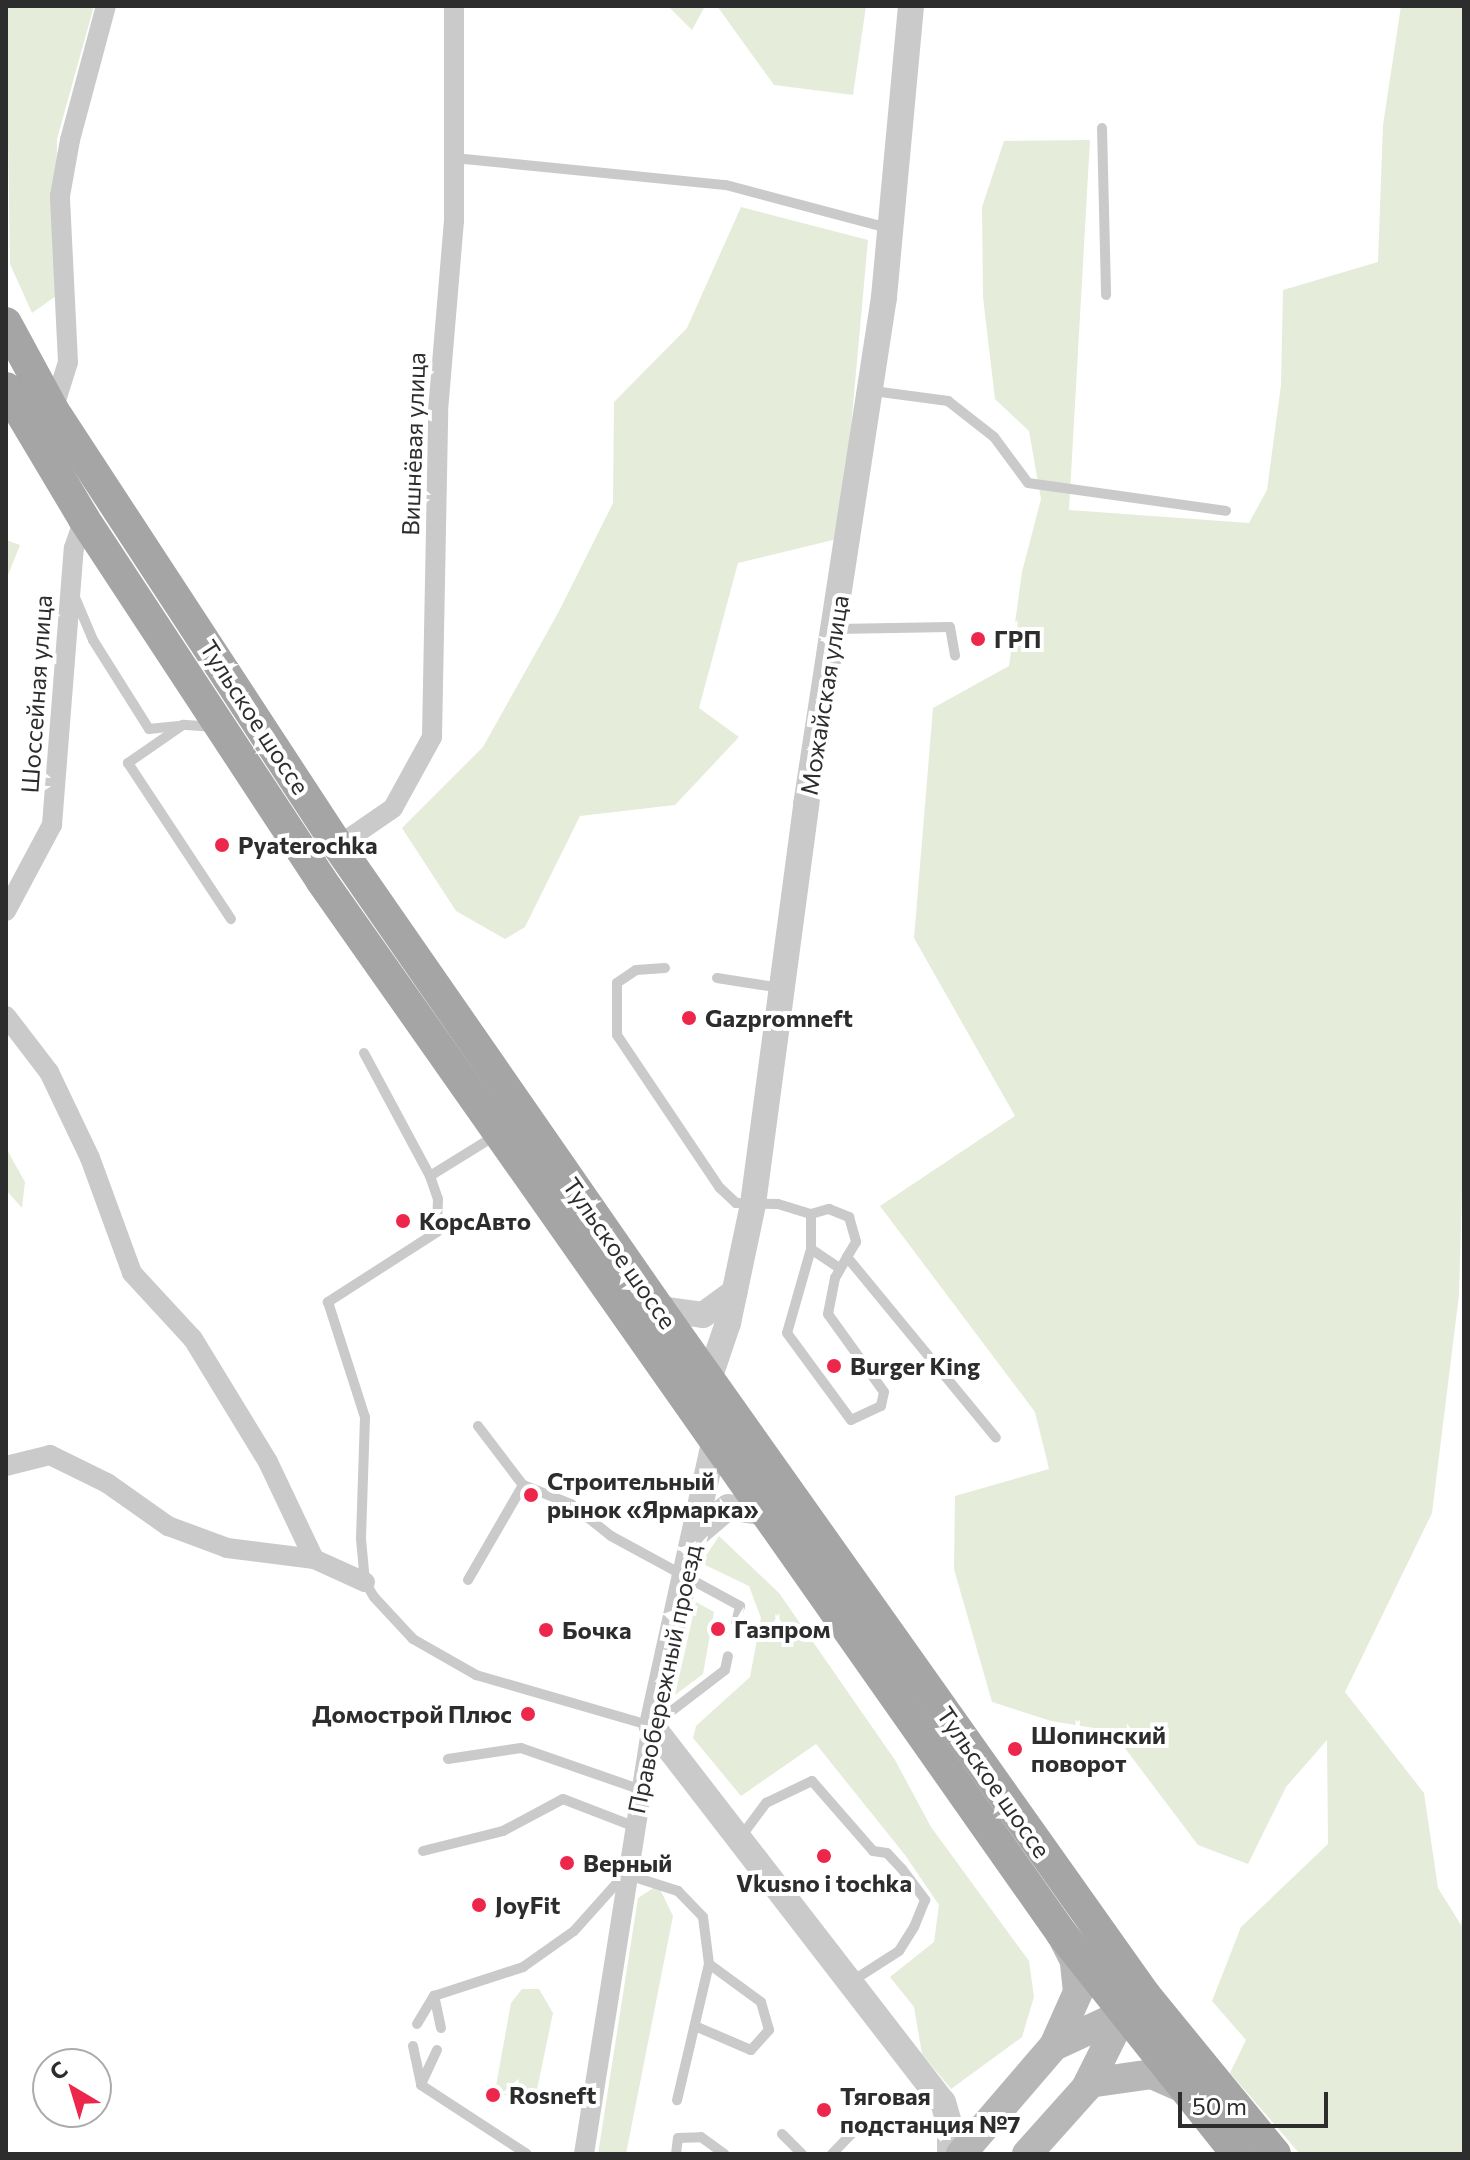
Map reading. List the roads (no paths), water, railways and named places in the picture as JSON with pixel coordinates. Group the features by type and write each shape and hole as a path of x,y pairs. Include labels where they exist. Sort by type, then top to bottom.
{"main road":[{"name":"Тульское шоссе","path":"6,323 53,410 338,846 709,1379 1134,2005 1181,2087 1237,2154"},
{"name":"Тульское шоссе","path":"6,388 84,519 221,727 498,1134 1062,1934 1275,2154"},
{"path":"961,2154 1054,2046 1078,1992 1075,1961 1062,1934"},
{"path":"1054,2046 1134,2005"},
{"path":"989,2122 1026,2154 1089,2083 1134,2005"},
{"path":"1089,2083 1152,2074 1181,2087"}],"street":[{"path":"53,410 68,362 60,196 70,140 106,6"},
{"name":"Вишнёвая улица","path":"338,846 393,808 432,737 438,411 454,158 454,6"},
{"name":"Можайская улица","path":"709,1379 735,1292 753,1204 806,805 871,391 911,6"},
{"name":"Шоссейная улица","path":"6,911 52,825 74,548 84,519"},
{"path":"6,1016 49,1072 90,1158 132,1273 193,1339 268,1462 314,1559"},
{"path":"659,1309 703,1315 735,1292"},
{"name":"Правобережный проезд","path":"584,2154 639,1789 714,1443"},
{"path":"6,1466 50,1455 107,1483 168,1526 227,1548 314,1559 365,1582"},
{"path":"695,1535 728,1507 764,1513"},
{"path":"652,1726 943,2102 950,2126 950,2154"}],"lane":[{"path":"1102,128 1106,295"},
{"path":"454,158 726,185 888,228"},
{"path":"871,391 948,401 994,437 1028,483 1226,511"},
{"path":"71,585 93,640 149,729 183,725 221,727"},
{"path":"836,629 950,627 955,656"},
{"path":"183,725 128,763 231,919"},
{"path":"665,968 636,970 617,983 617,1035 720,1188 736,1203 811,1214 829,1209 849,1217 856,1242 838,1267 828,1314 884,1392 881,1406 851,1420 787,1333 811,1249 811,1214"},
{"path":"717,978 783,988"},
{"path":"364,1053 430,1176 438,1199 437,1232 328,1302 365,1417 361,1539 365,1582 390,1619 444,1660 476,1675 652,1726 725,1670 728,1656"},
{"path":"430,1176 498,1134"},
{"path":"811,1249 838,1267"},
{"path":"847,1257 996,1438"},
{"path":"478,1426 523,1485 571,1504 611,1536 687,1574 740,1606 736,1623"},
{"path":"468,1580 523,1485"},
{"path":"448,1759 521,1748 639,1789"},
{"path":"739,1838 766,1803 812,1781 873,1851 887,1853 902,1869 925,1900 914,1927 899,1951 851,1982"},
{"path":"423,1851 503,1831 563,1799 633,1826"},
{"path":"417,2024 434,1996 523,1967 574,1931 625,1874 678,1891 703,1917 709,1964 677,2100"},
{"path":"695,2026 751,2050 769,2030 761,2002 709,1964"},
{"path":"434,1996 441,2028"},
{"path":"413,2046 421,2085 527,2154"},
{"path":"421,2085 437,2050"},
{"path":"832,2154 861,2124"},
{"path":"782,2134 802,2154"},
{"path":"676,2154 678,2138 701,2137 724,2154"}],"place":[{"name":"ГРП","path":"978,639"},
{"name":"Pyaterochka","path":"222,845"},
{"name":"Gazpromneft","path":"689,1018"},
{"name":"КорсАвто","path":"403,1221"},
{"name":"Burger King","path":"834,1366"},
{"name":"Строительный рынок «Ярмарка»","path":"531,1495"},
{"name":"Газпром","path":"718,1629"},
{"name":"Бочка","path":"546,1630"},
{"name":"Домострой Плюс","path":"528,1714"},
{"name":"Шопинский поворот","path":"1015,1749"},
{"name":"Vkusno i tochka","path":"824,1856"},
{"name":"Верный","path":"567,1863"},
{"name":"JoyFit","path":"479,1905"},
{"name":"Rosneft","path":"493,2095"},
{"name":"Тяговая подстанция №7","path":"824,2110"}]}
